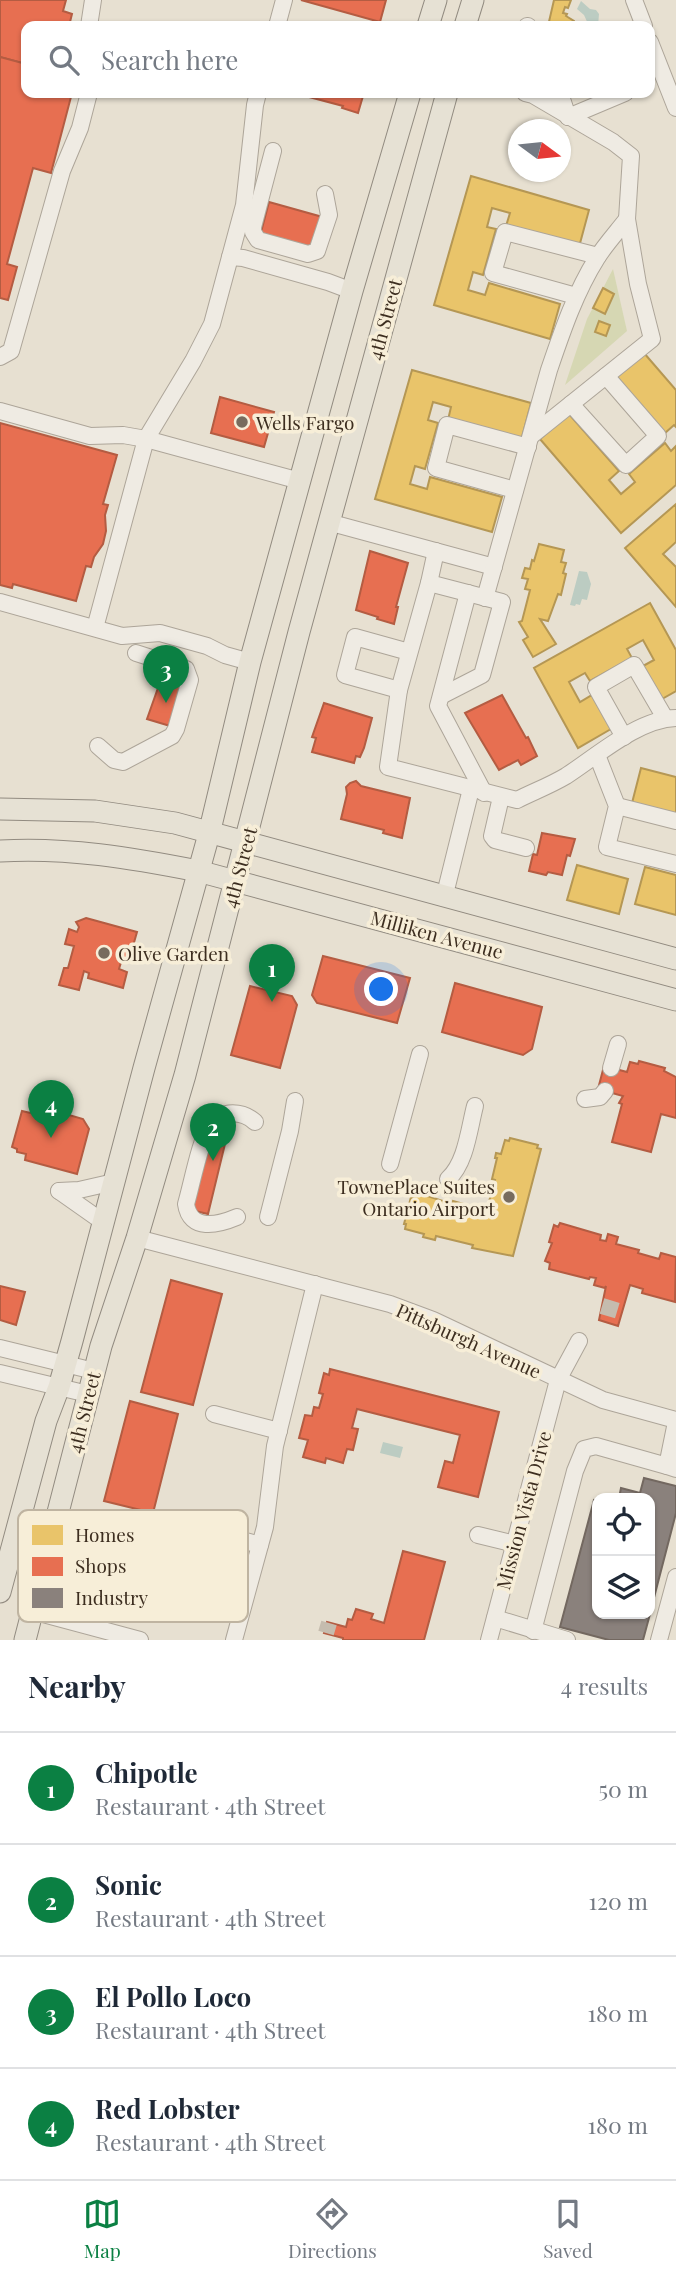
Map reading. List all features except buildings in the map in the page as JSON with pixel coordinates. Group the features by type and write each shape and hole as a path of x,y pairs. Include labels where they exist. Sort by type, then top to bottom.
{"main road":[{"path":"430,21 436,0"},
{"path":"467,21 473,0"},
{"name":"4th Street","path":"22,1510 46,1421 66,1364 209,834 250,662 352,291 409,98"},
{"name":"4th Street","path":"58,1510 94,1371 185,1075 328,522 446,98"},
{"name":"Milliken Avenue","path":"0,809 95,811 175,823 676,959"},
{"name":"Milliken Avenue","path":"0,851 31,849 81,852 133,858 198,871 676,1000"},
{"name":"4th Street","path":"0,1592 18,1525"},
{"name":"4th Street","path":"25,1640 29,1622"}],"street":[{"path":"90,21 93,0"},
{"path":"281,21 284,0"},
{"path":"634,0 642,21"},
{"path":"657,80 676,108"},
{"path":"0,357 11,351 62,171 80,128 88,98"},
{"path":"95,628 146,439 209,330 244,205 257,98"},
{"path":"529,442 571,404 652,339 638,284 627,219 631,156 613,142 538,98"},
{"path":"562,98 568,117"},
{"path":"568,117 613,98"},
{"path":"273,151 253,227 258,240 307,254 317,251 329,215 325,194"},
{"path":"485,598 548,370 576,296 598,256 627,219"},
{"path":"576,296 493,273 505,232 598,256"},
{"path":"230,257 243,258 316,278 352,291"},
{"path":"571,404 626,465 658,436 606,376"},
{"path":"0,411 90,436 123,435 146,439 300,481"},
{"path":"515,490 436,468 447,425 529,442"},
{"path":"328,522 494,567"},
{"path":"436,551 399,690 388,767 517,800 564,777 624,737 671,718 634,665 596,687 624,737"},
{"path":"429,583 502,602 482,675 441,696"},
{"path":"444,898 477,791 438,706 468,593"},
{"path":"0,602 122,636 160,633 250,662"},
{"path":"399,690 345,675 355,637 409,652"},
{"path":"98,746 114,760 123,762 172,736 176,729 190,680 186,669 136,653"},
{"path":"592,759 617,806 607,847 676,864"},
{"path":"501,797 492,836 495,840 526,848"},
{"path":"617,806 676,821"},
{"path":"611,1068 618,1044"},
{"path":"390,1164 420,1054"},
{"path":"585,1099 600,1097 605,1091"},
{"path":"268,1217 295,1101"},
{"path":"447,1179 459,1164 475,1106"},
{"path":"237,1216 221,1224 208,1225 195,1220 188,1212 186,1204 205,1134 212,1122 222,1115 232,1113 250,1117 255,1122"},
{"path":"103,1222 59,1191 79,1191 114,1182"},
{"name":"Pittsburgh Avenue","path":"137,1238 390,1304 433,1320 603,1400 676,1421"},
{"path":"248,1589 267,1516 275,1446 315,1284"},
{"name":"Mission Vista Drive","path":"489,1640 558,1380 579,1341"},
{"path":"0,1348 94,1371"},
{"path":"0,1373 88,1394"},
{"path":"214,1414 279,1431"},
{"path":"533,1631 575,1471 584,1450 596,1446 671,1467 676,1421"},
{"path":"478,1535 515,1544"},
{"path":"248,1542 260,1545"},
{"path":"659,1640 676,1577"},
{"path":"495,1618 567,1640"},
{"path":"73,1622 140,1640"},
{"path":"234,1640 239,1622"}],"green space":[{"path":"613,269 627,331 565,385 587,319"}],"shaded area":[{"path":"581,1 590,9 596,10 598,21 587,21 577,9"},
{"path":"579,571 587,572 591,584 587,600 582,599 580,605 575,606 570,605"},
{"path":"383,1442 403,1447 400,1458 380,1453"}],"tunnel":[{"path":"602,1306 622,1312"},
{"path":"326,1633 329,1623"}],"place":[{"name":"Wells Fargo","path":"242,422"},
{"name":"El Pollo Loco","path":"166,703"},
{"name":"Olive Garden","path":"104,953"},
{"name":"Chipotle","path":"272,1002"},
{"name":"Red Lobster","path":"51,1138"},
{"name":"Sonic","path":"213,1161"},
{"name":"TownePlace Suites Ontario Airport","path":"509,1197"}]}
